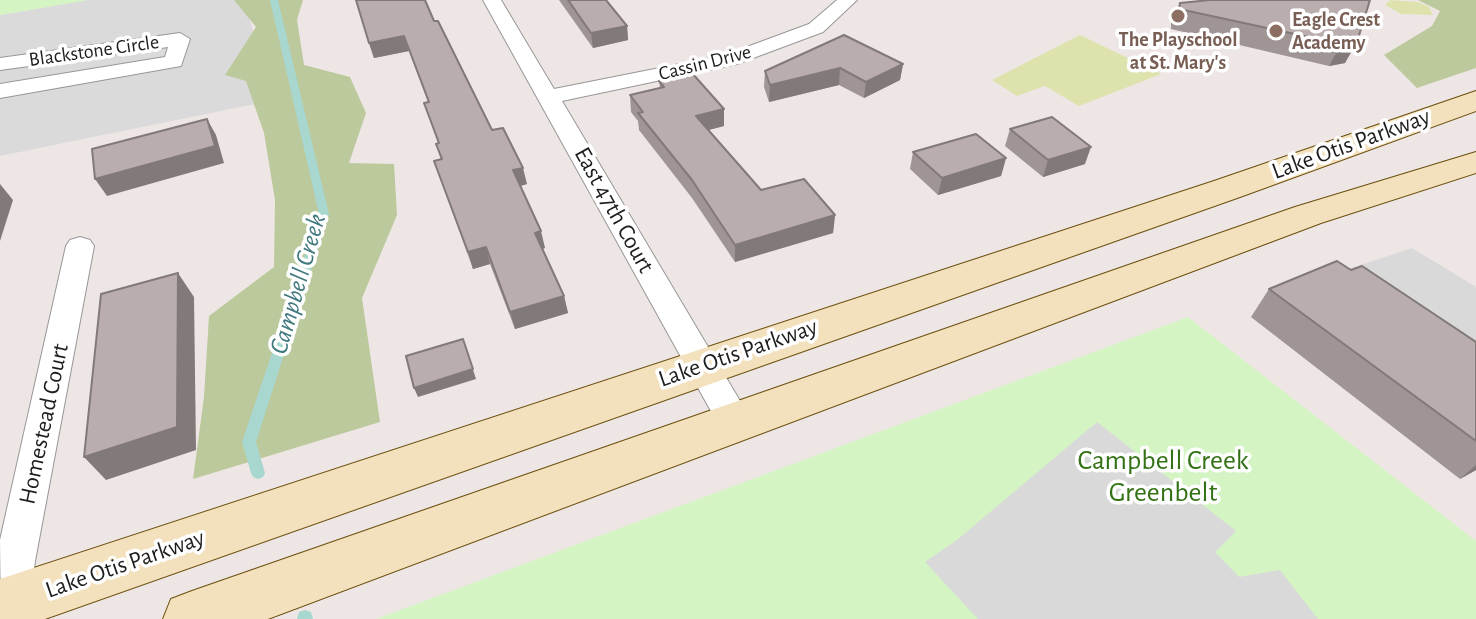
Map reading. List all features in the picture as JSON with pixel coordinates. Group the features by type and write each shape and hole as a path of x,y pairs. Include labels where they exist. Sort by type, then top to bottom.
{"main road":[{"name":"Lake Otis Parkway","path":"5,605 1227,189 1476,100"},
{"path":"192,619 1308,215 1476,162"}],"street":[{"name":"East 47th Court","path":"492,0 734,421"},
{"name":"Cassin Drive","path":"550,97 730,60 816,28 848,0"},
{"name":"Blackstone Circle","path":"0,64 180,39 174,62 0,91"},
{"name":"Homestead Court","path":"5,605 80,246"}],"shaded area":[{"path":"88,0 239,0 249,16 265,80 265,102 0,156 0,15"},
{"path":"1412,248 1476,287 1476,366 1336,273"},
{"path":"1097,422 1236,531 1215,552 1239,577 1280,570 1318,619 978,619 925,562 957,540"}],"green space":[{"path":"0,0 88,0 0,15"},
{"path":"234,0 303,0 297,20 304,65 350,77 366,113 349,163 394,164 397,215 362,298 380,422 193,479 204,397 209,316 274,267 275,200 264,133 246,81 225,75 256,27"},
{"path":"1390,0 1418,2 1429,7 1433,15 1401,14 1385,5"},
{"path":"1418,0 1476,0 1476,68 1417,88 1384,55 1432,26 1440,11"},
{"path":"1080,35 1161,74 1079,106 1045,86 1017,96 992,80"},
{"name":"Campbell Creek Greenbelt","path":"1188,317 1476,541 1476,619 376,619"}],"building":[{"path":"356,0 425,0 492,130 503,128 523,168 513,170 541,231 535,233 564,296 510,312 486,247 468,252 434,161 442,159 436,144 439,143 424,103 429,102 404,36 369,43"},
{"path":"568,0 606,0 627,26 591,33"},
{"path":"1210,0 1370,0 1357,42 1341,44 1179,9 1180,3"},
{"path":"844,35 903,64 866,82 840,68 770,85 765,71"},
{"path":"692,73 724,109 696,116 761,190 804,179 835,215 735,245 692,180 638,113 643,112 630,95 664,87 659,81"},
{"path":"1052,117 1091,147 1048,160 1010,129"},
{"path":"207,119 215,146 95,179 92,149"},
{"path":"976,134 1006,158 942,178 913,152"},
{"path":"1337,261 1351,270 1362,266 1476,342 1476,441 1269,289"},
{"path":"178,273 177,427 84,457 101,294"},
{"path":"463,339 473,369 414,388 406,356"}],"waterway":[{"name":"Campbell Creek","path":"258,473 249,442 324,214 274,0"}],"place":[{"name":"The Playschool at St. Mary's","path":"1178,16"},
{"name":"Eagle Crest Academy","path":"1276,31"}]}
